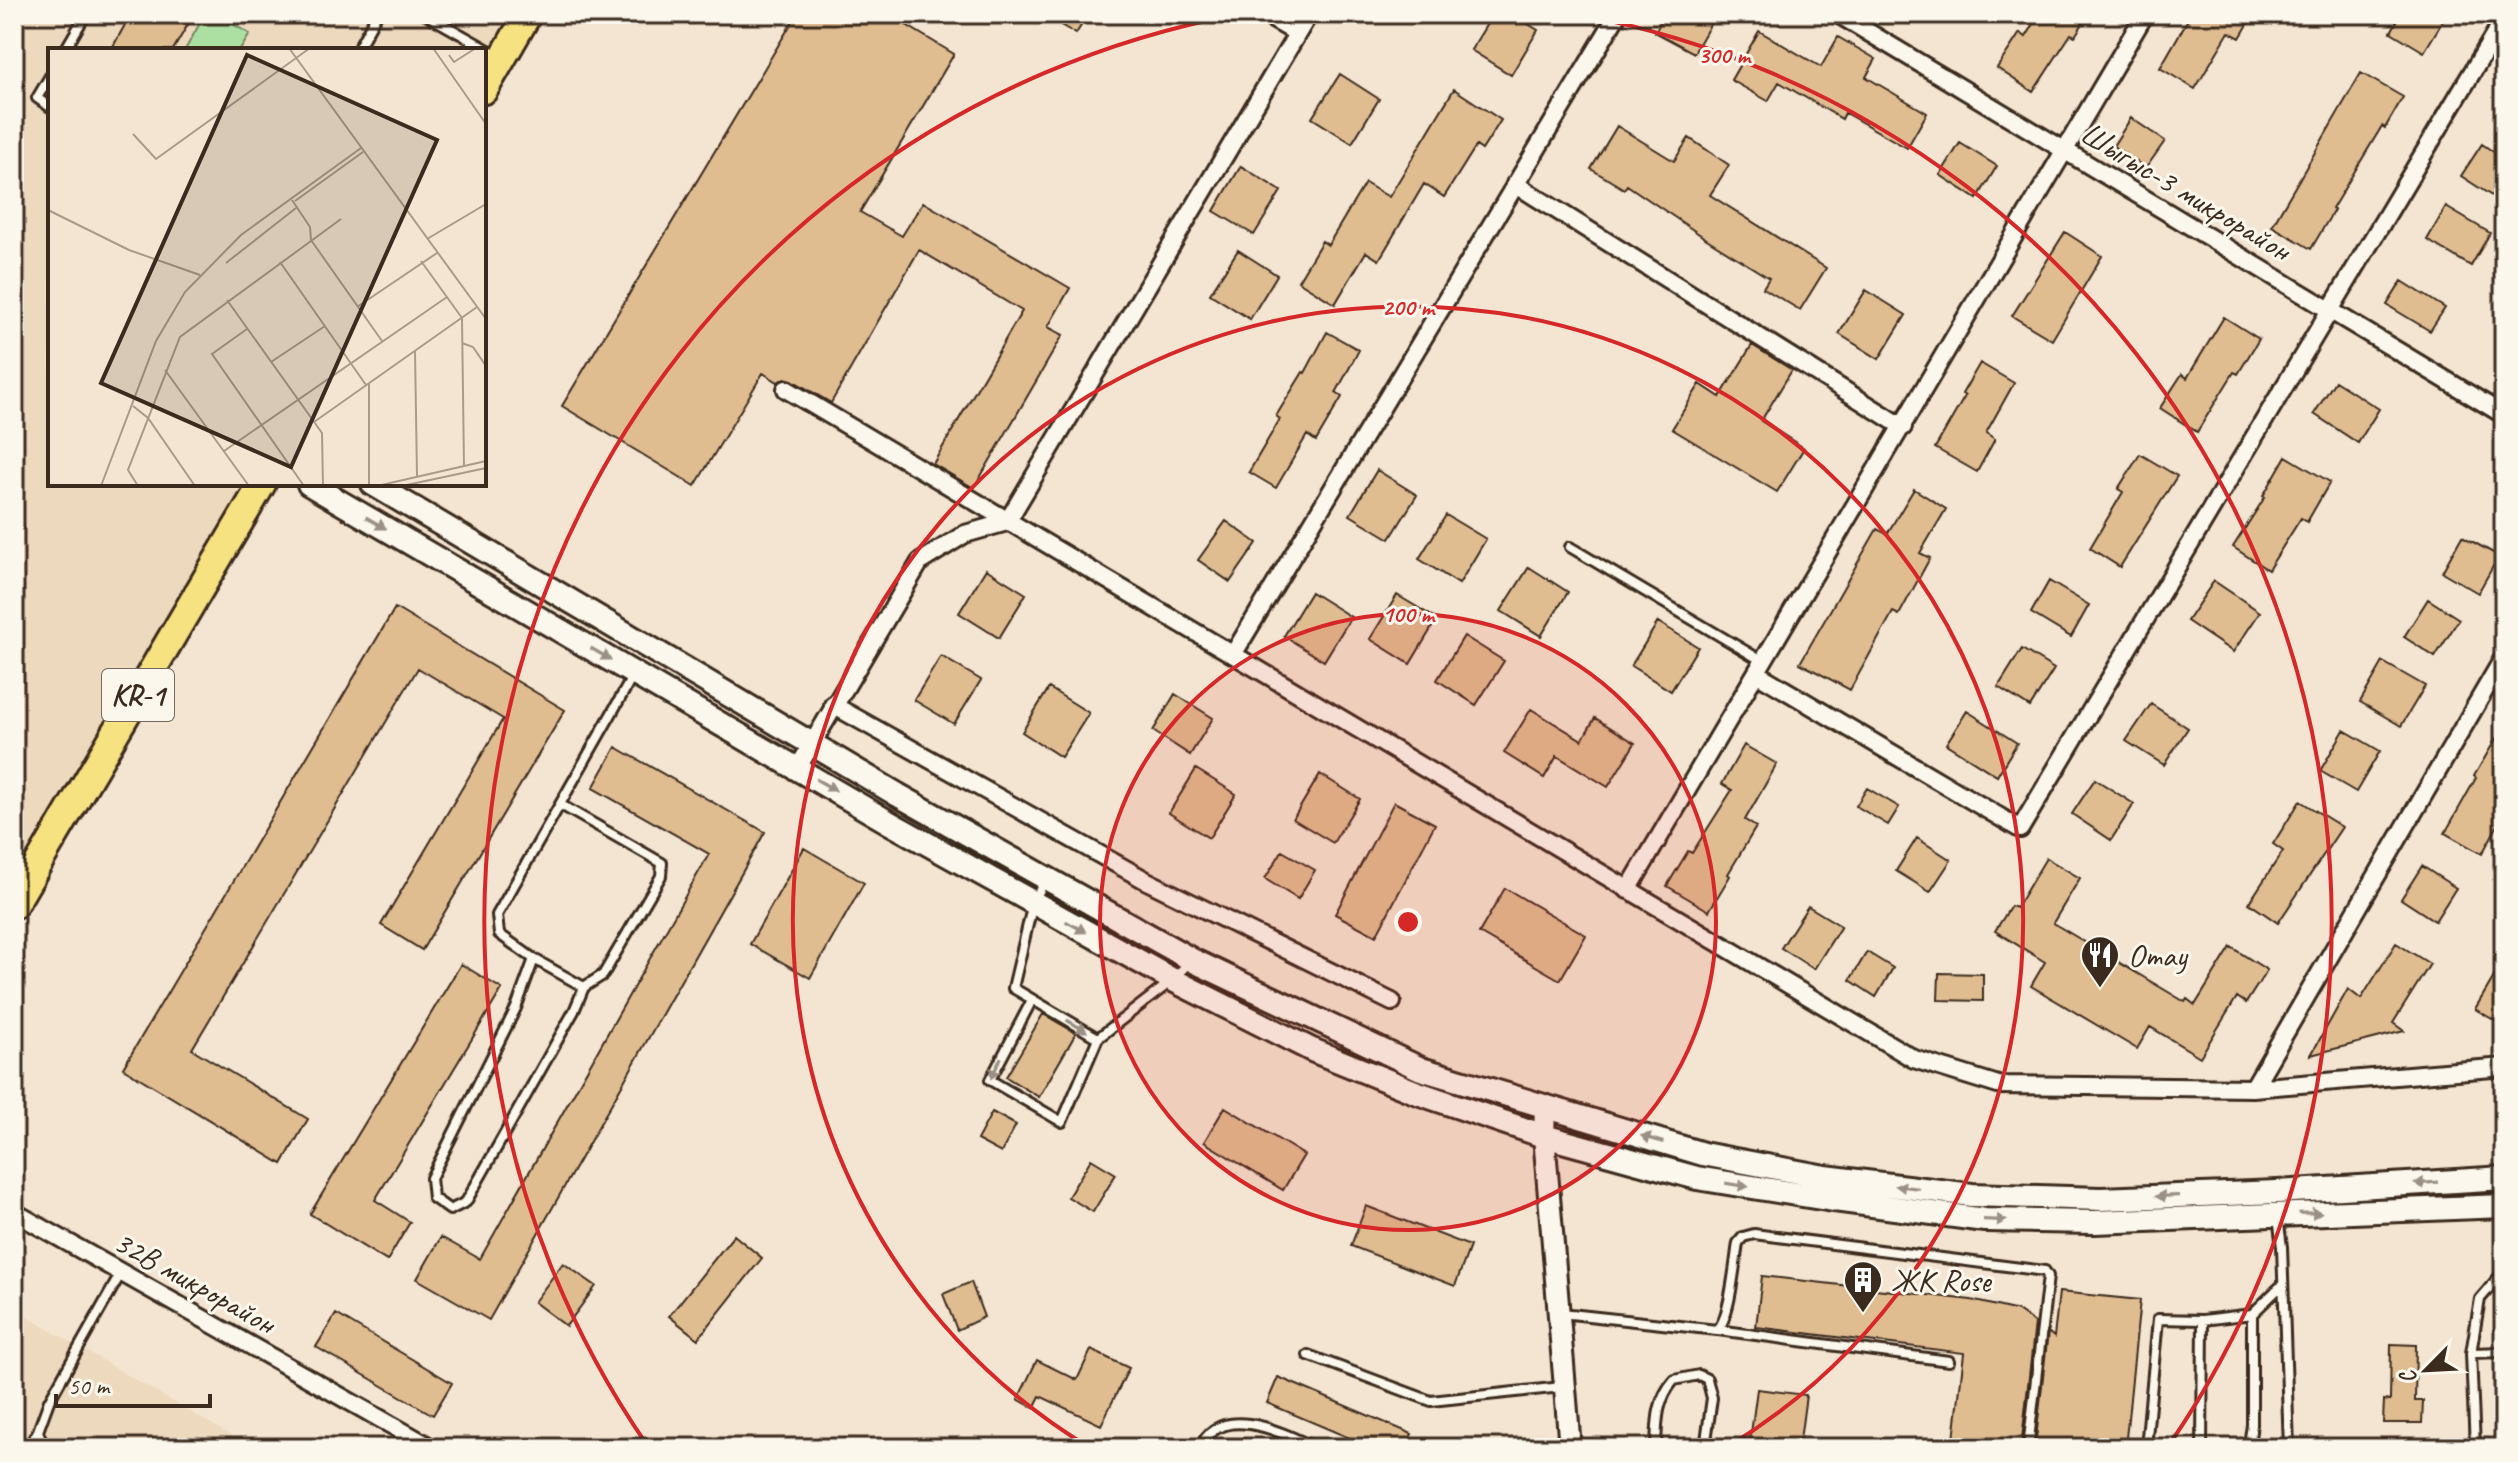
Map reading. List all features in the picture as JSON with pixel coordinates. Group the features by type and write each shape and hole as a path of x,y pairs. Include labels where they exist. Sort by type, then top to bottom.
{"main road":[{"path":"486,87 528,14"},
{"name":"KR-1","path":"14,905 261,486"},
{"path":"312,486 797,769 1173,980 1312,1050 1415,1092 1544,1136 1697,1178 1985,1220 2095,1222 2500,1178"},
{"path":"376,486 812,743 1192,959 1421,1069 1703,1154 1825,1177 1972,1195 2500,1206"}],"street":[{"path":"1264,14 1297,33"},
{"path":"797,769 920,562 965,534 1007,522 1309,14"},
{"path":"1234,653 1618,14"},
{"name":"Шыгыс-3 микрорайон","path":"1838,14 2504,415"},
{"path":"1628,890 2145,14"},
{"path":"1761,668 2020,829 2504,19"},
{"path":"1515,184 1903,427"},
{"path":"786,389 1914,1059 1998,1085 2253,1088 2504,1067"},
{"path":"2253,1088 2504,657"},
{"path":"833,705 1147,881 1392,1002"},
{"path":"1545,1107 1544,1136 1570,1448"},
{"name":"32В микрорайон","path":"14,1212 432,1448"}],"lane":[{"path":"66,48 86,14"},
{"path":"358,48 377,14"},
{"path":"425,14 485,48"},
{"path":"486,48 503,58"},
{"path":"48,79 37,98 48,106"},
{"path":"1570,547 1761,668"},
{"path":"584,987 534,959 499,934 497,915 634,674"},
{"path":"534,959 516,1008 431,1178 433,1198 450,1210 466,1202 574,1011 584,987 603,975 661,876 662,863 561,805"},
{"path":"1046,877 1033,903 1013,988 1098,1038"},
{"path":"1032,1000 990,1080 1062,1122 1098,1038 1173,980 1192,959"},
{"path":"2500,1178 2500,1206"},
{"path":"2277,1203 2282,1247 2289,1448"},
{"path":"1717,1330 1722,1326 1726,1313 1738,1243 1749,1235 2045,1271 2048,1276 2028,1448"},
{"path":"2475,1448 2471,1353 2480,1299 2504,1271"},
{"path":"28,1448 49,1401 121,1273"},
{"path":"2146,1448 2158,1319 2203,1320 2252,1314 2282,1285"},
{"path":"1560,1313 1949,1361"},
{"path":"2240,1448 2249,1444 2252,1425 2252,1314"},
{"path":"2202,1448 2203,1320"},
{"path":"2471,1353 2504,1352"},
{"path":"1308,1355 1431,1401 1565,1387"},
{"path":"1656,1448 1657,1415 1662,1397 1674,1380 1699,1375 1707,1379 1712,1398 1705,1448"},
{"path":"1200,1448 1207,1435 1220,1428 1248,1423 1270,1427 1316,1448"},
{"path":"38,1431 44,1448"}],"shaded area":[{"path":"14,14 525,14 486,81 486,48 48,48 48,486 252,486 14,896"},
{"path":"14,1309 252,1448 14,1448"}],"green space":[{"path":"205,14 215,14 250,34 241,48 186,48"}],"building":[{"path":"131,14 194,14 174,48 112,48"},
{"path":"797,14 888,14 954,54 860,212 902,236 923,202 1070,288 1048,327 1063,335 974,488 933,464 1022,311 919,250 831,403 792,380 785,378 778,382 763,373 695,486 562,406"},
{"path":"1042,14 1088,14 1076,34"},
{"path":"1493,14 1512,14 1538,30 1511,75 1471,50"},
{"path":"1665,14 1716,14 1694,53 1655,32"},
{"path":"2040,14 2089,14 2075,36 2071,34 2033,92 1997,68 2020,33 2026,37"},
{"path":"2191,14 2254,14 2240,38 2229,32 2195,89 2160,68"},
{"path":"2401,14 2447,14 2424,52 2391,32"},
{"path":"1759,31 1821,67 1838,37 1876,59 1866,77 1927,113 1907,148 1845,113 1842,119 1779,82 1768,101 1731,80"},
{"path":"2361,73 2403,97 2385,128 2382,126 2311,249 2272,226"},
{"path":"1340,74 1379,99 1352,143 1312,118"},
{"path":"1454,89 1501,120 1482,150 1476,146 1444,197 1424,184 1379,260 1366,252 1335,304 1298,281 1322,241 1328,245 1365,183 1389,197"},
{"path":"2131,118 2165,141 2146,168 2113,146"},
{"path":"1617,126 1674,161 1689,138 1729,165 1710,195 1826,268 1800,310 1763,288 1769,278 1627,185 1624,189 1591,169"},
{"path":"1960,143 1997,166 1977,199 1940,175"},
{"path":"2482,144 2504,159 2504,204 2461,176"},
{"path":"1241,166 1281,191 1254,235 1214,211"},
{"path":"2446,207 2490,233 2471,266 2427,240"},
{"path":"2065,232 2102,256 2052,340 2012,316"},
{"path":"1238,250 1277,275 1250,319 1210,294"},
{"path":"2402,281 2445,308 2430,331 2387,305"},
{"path":"1866,290 1906,315 1879,359 1839,334"},
{"path":"2224,317 2259,339 2238,374 2234,372 2197,432 2160,408 2182,374 2187,378"},
{"path":"1327,332 1359,350 1336,393 1342,397 1316,441 1307,435 1276,488 1249,472 1280,419 1276,416 1305,373"},
{"path":"1752,345 1792,370 1761,421 1804,448 1777,492 1672,429 1700,384 1720,397"},
{"path":"1980,363 2014,383 1986,433 1995,439 1977,472 1935,448"},
{"path":"2335,381 2379,409 2358,443 2314,414"},
{"path":"2140,454 2177,476 2120,567 2090,548 2123,492 2118,489"},
{"path":"2286,456 2330,482 2307,522 2301,518 2268,570 2233,547 2265,497"},
{"path":"1377,470 1417,495 1390,539 1350,515"},
{"path":"1914,489 1946,509 1920,553 1930,558 1899,615 1893,612 1850,690 1800,663 1877,529 1887,534"},
{"path":"1446,515 1486,539 1459,584 1419,559"},
{"path":"1226,521 1257,543 1230,582 1198,560"},
{"path":"2462,536 2499,556 2478,593 2442,572"},
{"path":"1529,567 1568,592 1541,636 1501,611"},
{"path":"986,569 1026,594 999,638 959,613"},
{"path":"2049,581 2089,605 2071,637 2031,613"},
{"path":"2214,581 2260,612 2233,652 2187,621"},
{"path":"1311,592 1351,617 1324,661 1284,636"},
{"path":"1397,595 1437,619 1410,664 1370,639"},
{"path":"2428,599 2459,619 2435,657 2404,637"},
{"path":"395,608 565,710 422,950 381,925 503,719 418,668 192,1049 308,1119 282,1164 123,1068"},
{"path":"1658,622 1698,647 1671,691 1631,666"},
{"path":"1464,636 1504,661 1476,705 1437,680"},
{"path":"2022,649 2054,669 2030,707 1998,687"},
{"path":"941,656 981,680 954,724 914,700"},
{"path":"2383,662 2425,686 2401,726 2360,702"},
{"path":"1049,688 1089,713 1061,757 1022,732"},
{"path":"1175,694 1213,718 1190,755 1153,731"},
{"path":"2151,704 2188,728 2164,765 2126,741"},
{"path":"1531,709 1582,740 1595,718 1635,743 1608,787 1557,756 1544,778 1504,753"},
{"path":"1967,711 2017,743 1997,776 1946,744"},
{"path":"2504,725 2504,814 2482,854 2445,833"},
{"path":"2344,730 2380,751 2356,792 2320,771"},
{"path":"1744,745 1777,764 1745,820 1756,827 1709,911 1667,886 1732,790 1722,784"},
{"path":"616,747 765,832 489,1320 417,1279 441,1237 480,1259 709,854 593,788"},
{"path":"1196,769 1236,794 1209,838 1169,813"},
{"path":"1320,774 1360,799 1333,843 1293,819"},
{"path":"2095,779 2134,804 2111,840 2072,814"},
{"path":"1867,788 1899,807 1888,825 1856,806"},
{"path":"2300,801 2342,827 2278,923 2249,903 2283,851 2273,844"},
{"path":"1394,802 1435,824 1376,936 1335,914"},
{"path":"1917,838 1951,860 1930,892 1896,871"},
{"path":"804,848 864,883 810,978 750,944"},
{"path":"1282,851 1315,870 1298,899 1265,879"},
{"path":"2046,858 2080,878 2053,923 2185,1002 2187,999 2195,1005 2231,947 2267,970 2246,1003 2237,997 2200,1057 2150,1027 2137,1049 2031,986 2045,962 1995,931 2011,906 2016,908"},
{"path":"2422,866 2456,888 2435,921 2401,899"},
{"path":"1505,888 1586,935 1560,980 1479,933"},
{"path":"1808,906 1841,926 1814,969 1781,948"},
{"path":"2396,943 2430,964 2393,1023 2404,1031 2311,1055 2348,989 2361,999"},
{"path":"1867,952 1893,968 1876,997 1850,980"},
{"path":"2504,960 2504,1026 2475,1009"},
{"path":"461,964 502,989 375,1200 410,1222 387,1261 310,1214"},
{"path":"1939,973 1983,974 1983,1001 1938,1000"},
{"path":"1043,1014 1076,1033 1039,1097 1006,1077"},
{"path":"1225,1107 1304,1155 1283,1190 1204,1142"},
{"path":"992,1112 1016,1125 1001,1153 977,1140"},
{"path":"1091,1159 1116,1174 1093,1212 1068,1197"},
{"path":"1366,1206 1470,1246 1455,1286 1351,1246"},
{"path":"734,1235 762,1258 698,1339 669,1316"},
{"path":"563,1263 596,1286 566,1326 534,1302"},
{"path":"1762,1276 1971,1300 2018,1311 2035,1323 2021,1448 1953,1448 1964,1353 1756,1327"},
{"path":"971,1282 984,1317 957,1330 943,1294"},
{"path":"2059,1292 2140,1300 2125,1448 2035,1448 2048,1332 2054,1337"},
{"path":"336,1314 452,1383 433,1415 316,1347"},
{"path":"2391,1344 2416,1345 2415,1401 2423,1401 2422,1423 2383,1423 2384,1400 2390,1401"},
{"path":"1091,1350 1129,1368 1101,1425 1040,1396 1034,1408 1018,1399 1037,1360 1077,1380"},
{"path":"1278,1377 1412,1434 1406,1448 1373,1448 1267,1403"},
{"path":"1757,1389 1806,1395 1799,1448 1749,1448"}],"place":[{"name":"Отау","path":"2100,989"},
{"name":"ЖК Rose","path":"1863,1314"}]}
